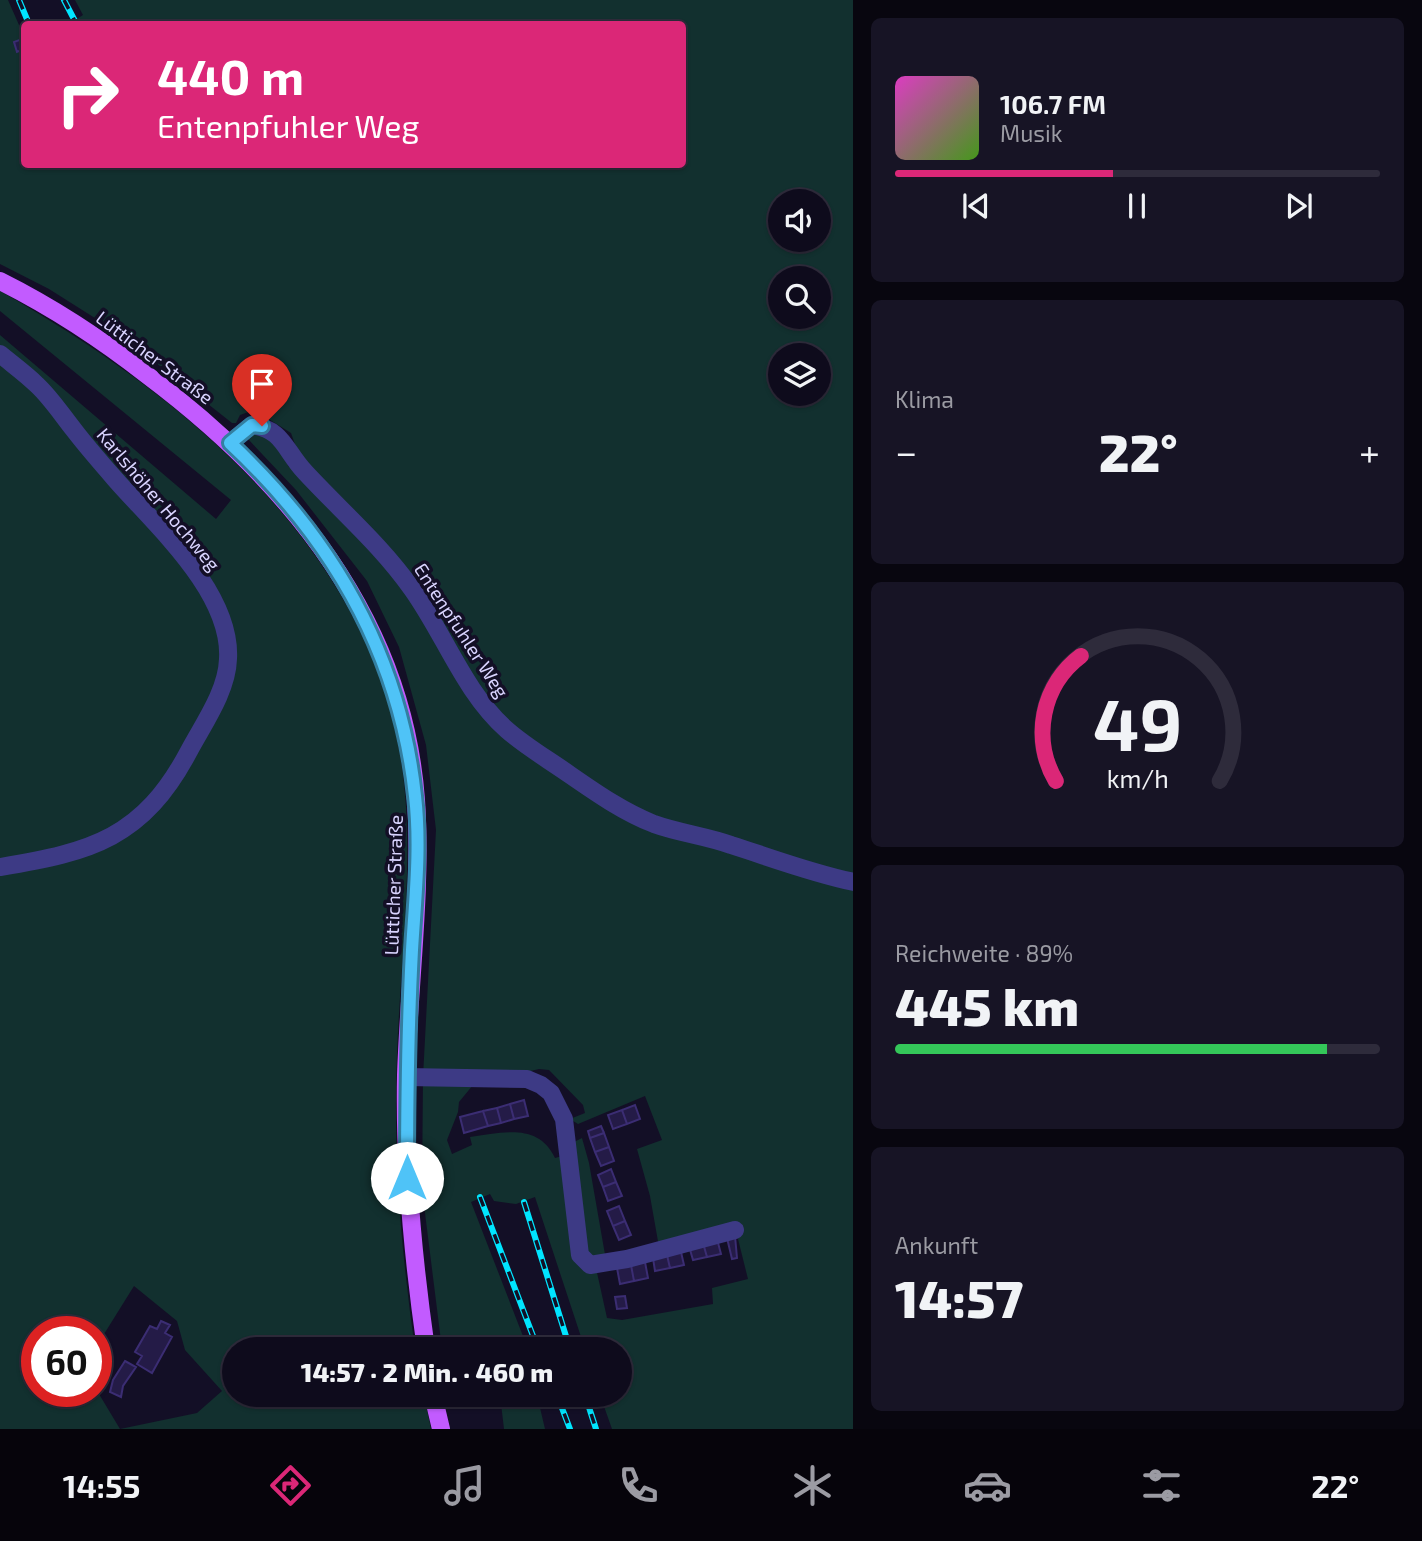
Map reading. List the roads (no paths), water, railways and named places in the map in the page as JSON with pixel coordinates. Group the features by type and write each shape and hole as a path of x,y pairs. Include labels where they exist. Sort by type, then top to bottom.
{"main road":[{"name":"Lütticher Straße","path":"0,281 61,314 114,349 183,401 281,494 321,545 352,594 392,682 407,743 416,798 417,855 406,1077 407,1178 412,1245 424,1337"},
{"path":"436,1407 441,1429"}],"street":[{"name":"Karlshöher Hochweg","path":"0,354 37,384 194,569 220,618 226,636 228,659 224,680 215,702 185,758 144,815 129,827 97,844 0,867"},
{"name":"Entenpfuhler Weg","path":"230,443 252,425 271,429 278,436 296,463 377,543 413,590 474,692 494,717 526,744 636,817 677,831 724,842 790,865 853,881"},
{"path":"406,1077 527,1079 541,1084 551,1093 564,1119 580,1255 590,1265 627,1259 735,1230"}],"railway":[{"path":"19,0 28,21"},
{"path":"64,0 75,21"},
{"path":"480,1197 533,1337"},
{"path":"524,1202 566,1337"},
{"path":"562,1407 570,1429"},
{"path":"589,1407 596,1429"}]}
